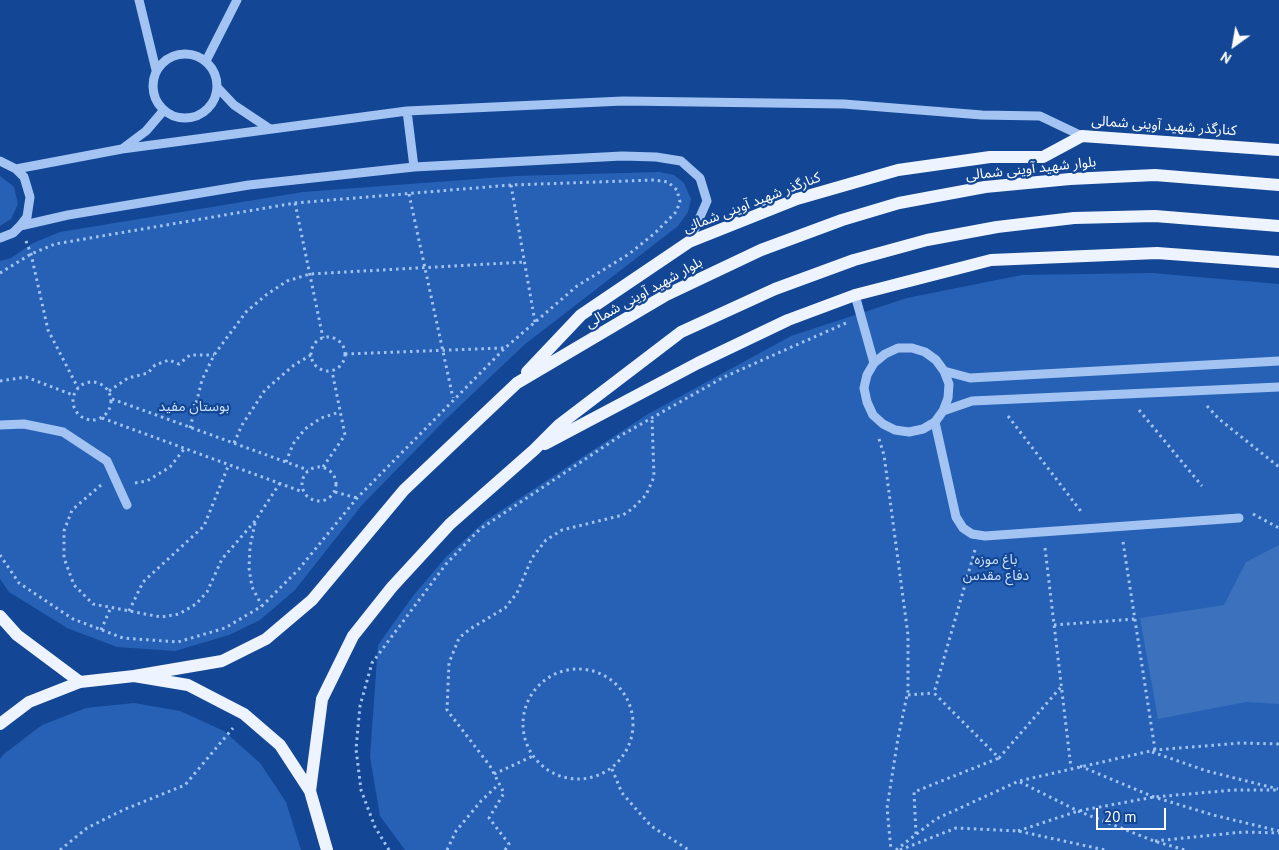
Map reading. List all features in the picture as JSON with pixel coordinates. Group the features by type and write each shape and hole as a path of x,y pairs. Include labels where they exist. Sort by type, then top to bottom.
{"main road":[{"name":"کنارگذر شهید آوینی شمالی","path":"517,383 582,315 689,242 797,199 898,170 990,157 1043,157 1082,136 1279,150"},
{"name":"بلوار شهید آوینی شمالی","path":"134,676 222,660 266,639 312,600 404,490 517,383 666,295 762,250 842,220 899,203 984,187 1070,178 1155,175 1279,185"},
{"path":"310,791 322,699 353,636 392,587 450,524 534,450 559,425 681,332 775,289 854,260 954,235 997,227 1074,218 1155,216 1279,226"},
{"path":"534,450 698,363 788,320 855,295 991,260 1157,253 1279,262"},
{"path":"0,616 17,635 80,682"},
{"path":"0,724 29,702 80,682 134,676 188,686 244,714 280,745 310,791 329,848"}],"street":[{"path":"139,0 156,70"},
{"path":"206,61 237,0"},
{"path":"178,54 193,55 206,61 214,73 217,87 213,101 204,112 191,117 176,117 164,110 155,98 152,84 156,70 166,60 178,54"},
{"path":"217,87 234,105 270,129"},
{"path":"16,169 122,149 407,111 623,101 844,104 982,115 1040,116 1082,136"},
{"path":"122,149 146,131 164,110"},
{"path":"407,111 414,167"},
{"path":"20,226 68,215 249,185 414,167 622,156 656,157 681,161 700,178 706,201 689,242"},
{"path":"0,161 16,169 24,177 30,197 26,218 13,233 0,238"},
{"path":"855,295 874,362"},
{"path":"912,348 925,352 936,360 944,371 949,384 948,398 943,411 934,422 923,429 909,432 895,430 883,424 873,415 866,402 864,388 867,375 874,362 891,351 912,348"},
{"path":"944,371 970,378 1279,361"},
{"path":"943,411 972,401 1279,387"},
{"path":"934,422 956,517 963,528 979,535 1239,518"},
{"path":"0,425 24,424 63,432 107,461 118,481 127,505"}],"path":[{"path":"0,273 31,254 55,244 295,203 511,185 654,180 668,182 677,190 680,202 676,212 642,244 577,286 504,348 357,498 299,569 262,606 225,628 178,642 123,638 73,618 19,583 0,555"},
{"path":"511,185 535,322"},
{"path":"409,194 453,398"},
{"path":"295,203 323,338"},
{"path":"20,226 31,254 48,330 78,388"},
{"path":"190,428 202,380 214,355 246,312 266,294 287,281 310,274 524,262"},
{"path":"389,850 375,827 361,790 356,749 360,706 372,663 421,594 446,564 480,529 620,436 724,377 827,329 862,318"},
{"path":"323,338 338,341 345,354 343,361 332,370 324,371 318,368 313,362 311,355 312,348 323,338"},
{"path":"345,354 504,348"},
{"path":"109,391 128,378 148,374 155,365 170,360 179,364 190,355 214,355"},
{"path":"234,444 242,425 266,390 294,365 311,355"},
{"path":"112,399 308,470 323,467 344,435 332,370"},
{"path":"0,381 26,378 74,395"},
{"path":"102,418 111,408 112,399 109,391 102,385 94,382 86,383 78,388 72,404 75,412 82,418 90,421 102,418 303,492"},
{"path":"1194,391 1219,419 1279,467"},
{"path":"1126,394 1202,486"},
{"path":"996,400 1094,528"},
{"path":"286,462 293,444 305,429 321,418 340,412"},
{"path":"873,415 884,456 908,635 907,695 887,808 891,850"},
{"path":"506,850 510,844 489,818 504,793 494,774 446,710 449,663 459,638 505,608 517,593 532,558 546,540 562,530 623,515 646,495 654,477 652,418"},
{"path":"185,448 170,467 160,474 147,481 106,481 88,494 72,510 64,531 64,558 74,584 93,604 161,617 179,614 196,604 207,592 222,559 232,544 255,521 280,483"},
{"path":"129,611 144,582 204,526 229,464"},
{"path":"308,470 303,476 301,484 303,492 308,498 315,501 323,501 335,492 337,484 334,476 323,467"},
{"path":"335,492 357,498"},
{"path":"1239,518 1248,511 1279,528"},
{"path":"255,521 250,547 249,568 252,587 262,606"},
{"path":"1120,526 1153,751"},
{"path":"1043,532 1072,768"},
{"path":"934,693 979,535"},
{"path":"101,630 111,607"},
{"path":"1054,625 1135,619"},
{"path":"569,670 588,670 606,676 620,688 630,704 634,722 632,739 624,756 612,769 596,777 578,780 561,777 545,769 533,756 524,740 522,721 527,703 537,687 551,675 569,670"},
{"path":"916,834 914,792 1000,758 1061,687"},
{"path":"907,695 934,693 1000,758"},
{"path":"60,850 87,828 123,810 185,784 244,714"},
{"path":"896,850 936,819 1018,781 1153,751 1242,743 1279,744"},
{"path":"1153,751 1207,771 1279,789"},
{"path":"494,774 533,756"},
{"path":"1080,766 1154,796 1213,815 1279,832"},
{"path":"612,769 622,793 651,826 689,850"},
{"path":"1018,781 1078,811 1154,841 1185,850"},
{"path":"447,850 456,832 481,801 499,784"},
{"path":"1018,831 1078,811 1154,796 1234,790 1279,789"},
{"path":"900,850 956,828 1018,831 1105,850"},
{"path":"1154,841 1174,837 1243,832 1279,832"}],"green space":[{"name":"بوستان مفید","path":"659,172 674,175 684,183 691,199 688,212 678,226 524,345 444,421 362,505 295,590 260,620 229,635 175,651 117,647 67,628 9,592 0,579 0,261 11,258 33,243 60,232 303,192 516,176"},
{"path":"0,176 14,187 18,204 11,219 0,226"},
{"name":"باغ موزه دفاع مقدس","path":"1152,273 1279,284 1279,850 405,850 380,816 370,757 378,645 413,596 446,557 485,521 648,414 791,336 907,298 1022,275"},
{"path":"134,703 180,711 224,731 260,763 286,802 301,850 0,850 0,759 4,754 42,725 86,708"}],"building":[{"path":"1279,545 1279,704 1246,702 1158,719 1140,618 1224,605 1246,562"}]}
